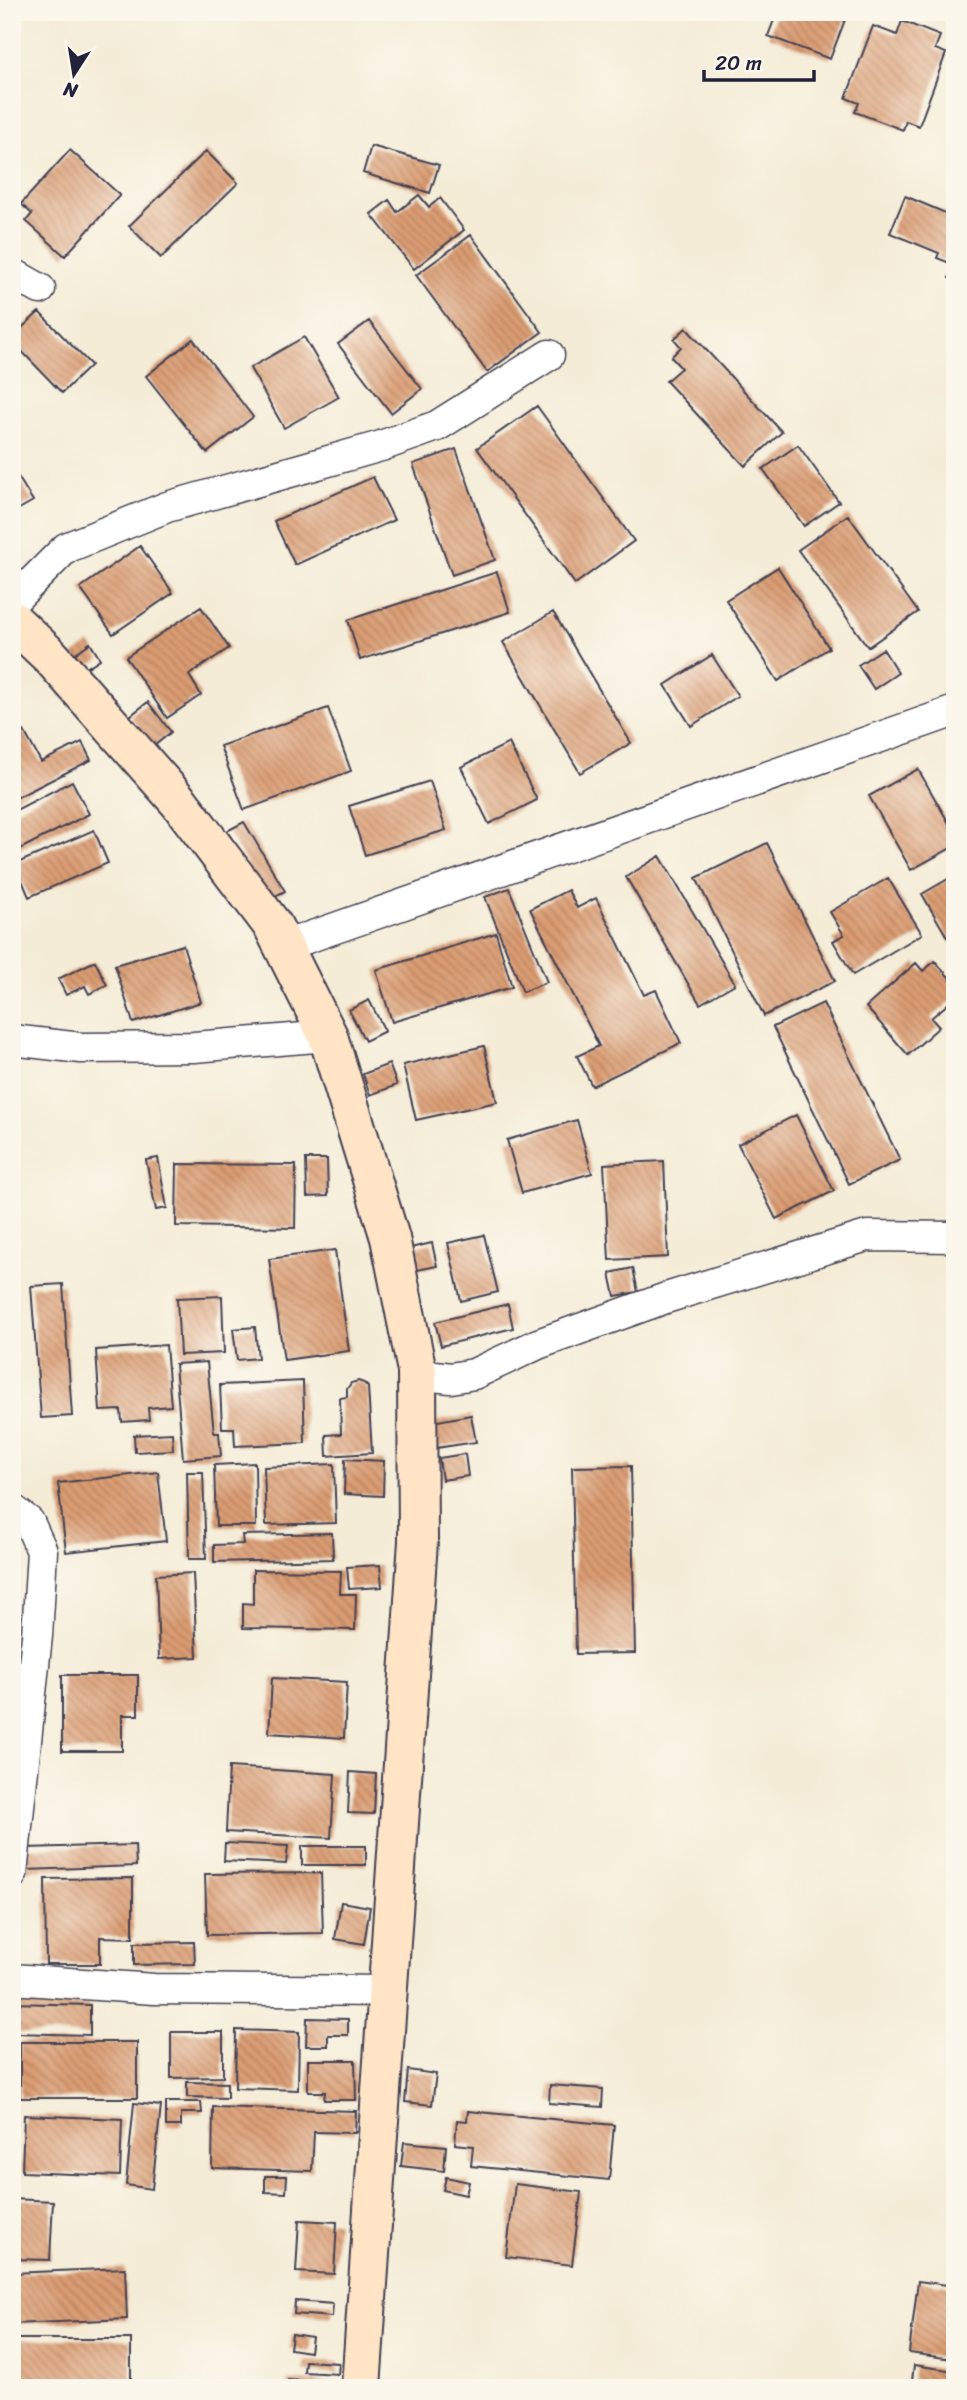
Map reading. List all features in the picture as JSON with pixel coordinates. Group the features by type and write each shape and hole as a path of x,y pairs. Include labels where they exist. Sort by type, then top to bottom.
{"street":[{"path":"12,272 40,289"},
{"path":"12,602 66,548 167,507 381,446 437,426 550,355"},
{"path":"12,620 51,657 180,803 273,926 284,946 328,1036 390,1238 417,1371 418,1541 361,2388"},
{"path":"284,946 955,711"},
{"path":"12,1040 81,1048 194,1047 328,1036"},
{"path":"417,1371 451,1378 474,1374 538,1344 666,1298 867,1237 955,1237"},
{"path":"12,1509 29,1522 42,1551 37,1636 12,1874"},
{"path":"12,1979 154,1989 388,1991"}],"building":[{"path":"777,12 848,12 830,59 768,36"},
{"path":"902,21 940,36 935,49 946,53 919,126 906,121 903,130 855,112 859,103 846,98 873,26 897,35"},
{"path":"371,146 439,165 430,193 363,173"},
{"path":"70,150 120,195 65,256 26,221 32,214 21,204"},
{"path":"206,151 238,183 161,258 129,226"},
{"path":"955,182 955,206 948,204"},
{"path":"419,195 429,207 440,198 464,230 414,269 371,214 389,200 397,212"},
{"path":"905,196 955,217 955,265 937,258 939,253 890,233"},
{"path":"471,235 542,332 487,372 416,275"},
{"path":"955,265 955,281 949,278"},
{"path":"39,312 91,365 62,393 12,341 12,337"},
{"path":"369,321 422,389 391,413 338,344"},
{"path":"686,328 782,432 745,466 666,381 681,368 671,357 681,347 674,339"},
{"path":"304,337 339,397 284,428 250,368"},
{"path":"193,339 253,417 207,453 146,376"},
{"path":"537,406 634,541 575,584 477,448"},
{"path":"798,445 839,502 804,526 763,469"},
{"path":"456,449 495,560 452,575 413,464"},
{"path":"12,467 33,501 12,513"},
{"path":"373,477 394,520 295,565 274,521"},
{"path":"848,515 918,612 868,647 798,550"},
{"path":"140,546 173,593 113,634 80,588"},
{"path":"778,567 829,648 778,681 726,600"},
{"path":"497,572 510,612 360,660 348,620"},
{"path":"201,607 229,648 189,675 201,695 167,718 126,657"},
{"path":"553,612 631,743 580,773 503,642"},
{"path":"90,643 100,659 83,670 73,655"},
{"path":"883,649 898,673 874,689 858,665"},
{"path":"712,655 738,696 691,726 665,685"},
{"path":"12,698 20,712 12,716"},
{"path":"148,702 171,732 154,746 130,716"},
{"path":"328,708 351,771 244,810 220,746"},
{"path":"24,731 41,762 82,742 91,760 12,800 12,737"},
{"path":"509,743 537,800 489,824 461,767"},
{"path":"918,769 955,834 955,846 911,870 869,796"},
{"path":"72,781 89,814 12,853 12,812"},
{"path":"430,781 446,830 365,855 349,806"},
{"path":"244,822 285,891 268,900 227,831"},
{"path":"94,830 108,863 29,897 15,864"},
{"path":"767,843 835,981 764,1016 696,878"},
{"path":"660,856 735,984 700,1004 626,877"},
{"path":"955,875 955,940 950,942 922,894"},
{"path":"888,878 922,934 853,975 833,941 844,935 830,912"},
{"path":"509,888 547,982 523,992 485,897"},
{"path":"568,890 577,908 596,898 644,995 656,990 681,1043 592,1086 577,1056 599,1046 530,909"},
{"path":"496,933 512,987 392,1022 376,970"},
{"path":"183,945 201,1002 133,1023 115,965"},
{"path":"95,961 107,985 89,994 85,986 66,995 58,979"},
{"path":"935,961 955,984 955,998 931,1018 939,1027 908,1055 866,1007 916,963 923,971"},
{"path":"369,1000 385,1031 365,1041 349,1010"},
{"path":"823,1003 900,1160 849,1184 773,1027"},
{"path":"484,1046 497,1102 416,1120 403,1065"},
{"path":"389,1064 397,1085 370,1095 363,1074"},
{"path":"796,1115 834,1191 776,1219 738,1144"},
{"path":"577,1120 592,1173 522,1193 507,1140"},
{"path":"158,1158 167,1208 156,1210 146,1160"},
{"path":"306,1159 327,1159 328,1196 307,1197"},
{"path":"664,1161 668,1257 609,1260 604,1164"},
{"path":"177,1164 296,1165 295,1228 176,1226"},
{"path":"484,1235 498,1292 461,1301 448,1243"},
{"path":"432,1243 437,1266 412,1271 406,1249"},
{"path":"335,1250 349,1351 284,1360 269,1259"},
{"path":"633,1268 638,1292 615,1296 610,1273"},
{"path":"63,1284 72,1416 41,1418 31,1286"},
{"path":"222,1296 224,1353 180,1355 177,1298"},
{"path":"508,1304 513,1328 441,1346 435,1322"},
{"path":"255,1327 258,1358 237,1360 233,1329"},
{"path":"166,1345 171,1406 148,1408 149,1420 122,1422 121,1410 100,1411 96,1350"},
{"path":"207,1362 214,1433 219,1433 221,1456 183,1459 175,1364"},
{"path":"303,1381 305,1443 235,1446 234,1428 222,1428 220,1385"},
{"path":"358,1381 368,1387 372,1453 327,1456 326,1435 341,1434 340,1398 347,1397 347,1389 351,1383"},
{"path":"471,1415 476,1442 436,1448 432,1422"},
{"path":"172,1433 173,1450 135,1452 134,1435"},
{"path":"465,1454 468,1476 442,1480 439,1458"},
{"path":"345,1459 384,1461 383,1496 344,1494"},
{"path":"255,1463 256,1526 216,1526 214,1465"},
{"path":"334,1464 336,1523 266,1525 264,1467"},
{"path":"631,1466 635,1653 576,1654 572,1467"},
{"path":"158,1472 166,1541 66,1552 58,1483"},
{"path":"187,1472 203,1472 206,1559 189,1559"},
{"path":"332,1533 333,1559 214,1562 214,1545 243,1544 242,1535"},
{"path":"380,1565 382,1587 349,1589 347,1567"},
{"path":"253,1570 341,1571 340,1594 356,1594 355,1630 243,1628 243,1603 253,1604"},
{"path":"193,1573 197,1657 159,1659 156,1575"},
{"path":"62,1675 138,1675 138,1715 122,1715 122,1751 62,1751"},
{"path":"272,1678 347,1682 344,1738 269,1733"},
{"path":"229,1767 335,1774 331,1838 226,1832"},
{"path":"350,1772 376,1774 374,1814 348,1813"},
{"path":"225,1843 288,1846 286,1864 224,1861"},
{"path":"135,1845 136,1866 26,1870 25,1848"},
{"path":"302,1846 366,1846 366,1865 302,1865"},
{"path":"321,1873 323,1933 207,1935 205,1874"},
{"path":"133,1878 133,1938 100,1937 100,1964 46,1964 45,1879"},
{"path":"341,1902 370,1907 364,1944 335,1939"},
{"path":"194,1942 195,1964 134,1965 134,1943"},
{"path":"12,2003 90,2005 90,2035 12,2033"},
{"path":"307,2018 348,2019 348,2035 328,2035 328,2046 306,2046"},
{"path":"236,2030 299,2032 298,2090 235,2088"},
{"path":"171,2032 223,2032 223,2077 171,2078"},
{"path":"20,2042 137,2042 137,2098 20,2098"},
{"path":"308,2060 355,2060 356,2100 324,2100 325,2092 308,2092"},
{"path":"408,2070 436,2074 432,2105 405,2102"},
{"path":"187,2082 227,2083 227,2098 187,2097"},
{"path":"550,2085 603,2089 602,2107 549,2103"},
{"path":"166,2102 201,2102 202,2113 181,2113 181,2126 166,2126"},
{"path":"134,2103 161,2106 152,2189 126,2185"},
{"path":"213,2107 356,2111 355,2133 314,2132 312,2171 212,2168"},
{"path":"468,2111 614,2125 609,2180 471,2166 473,2146 455,2144 457,2120 467,2121"},
{"path":"24,2115 122,2119 120,2176 22,2172"},
{"path":"404,2142 446,2146 444,2171 401,2166"},
{"path":"265,2176 287,2176 286,2193 265,2192"},
{"path":"446,2177 469,2182 466,2195 443,2190"},
{"path":"515,2184 581,2192 572,2265 506,2257"},
{"path":"12,2199 53,2201 50,2260 12,2259"},
{"path":"299,2220 337,2222 334,2274 296,2272"},
{"path":"125,2268 127,2319 12,2324 12,2273"},
{"path":"918,2281 955,2286 953,2359 909,2353"},
{"path":"295,2301 333,2304 332,2317 294,2314"},
{"path":"292,2334 312,2337 310,2352 290,2349"},
{"path":"12,2339 131,2339 131,2388 12,2388"},
{"path":"305,2361 339,2363 338,2374 304,2372"},
{"path":"914,2365 955,2371 955,2388 911,2388"},
{"path":"288,2380 339,2384 339,2388 288,2388"}]}
